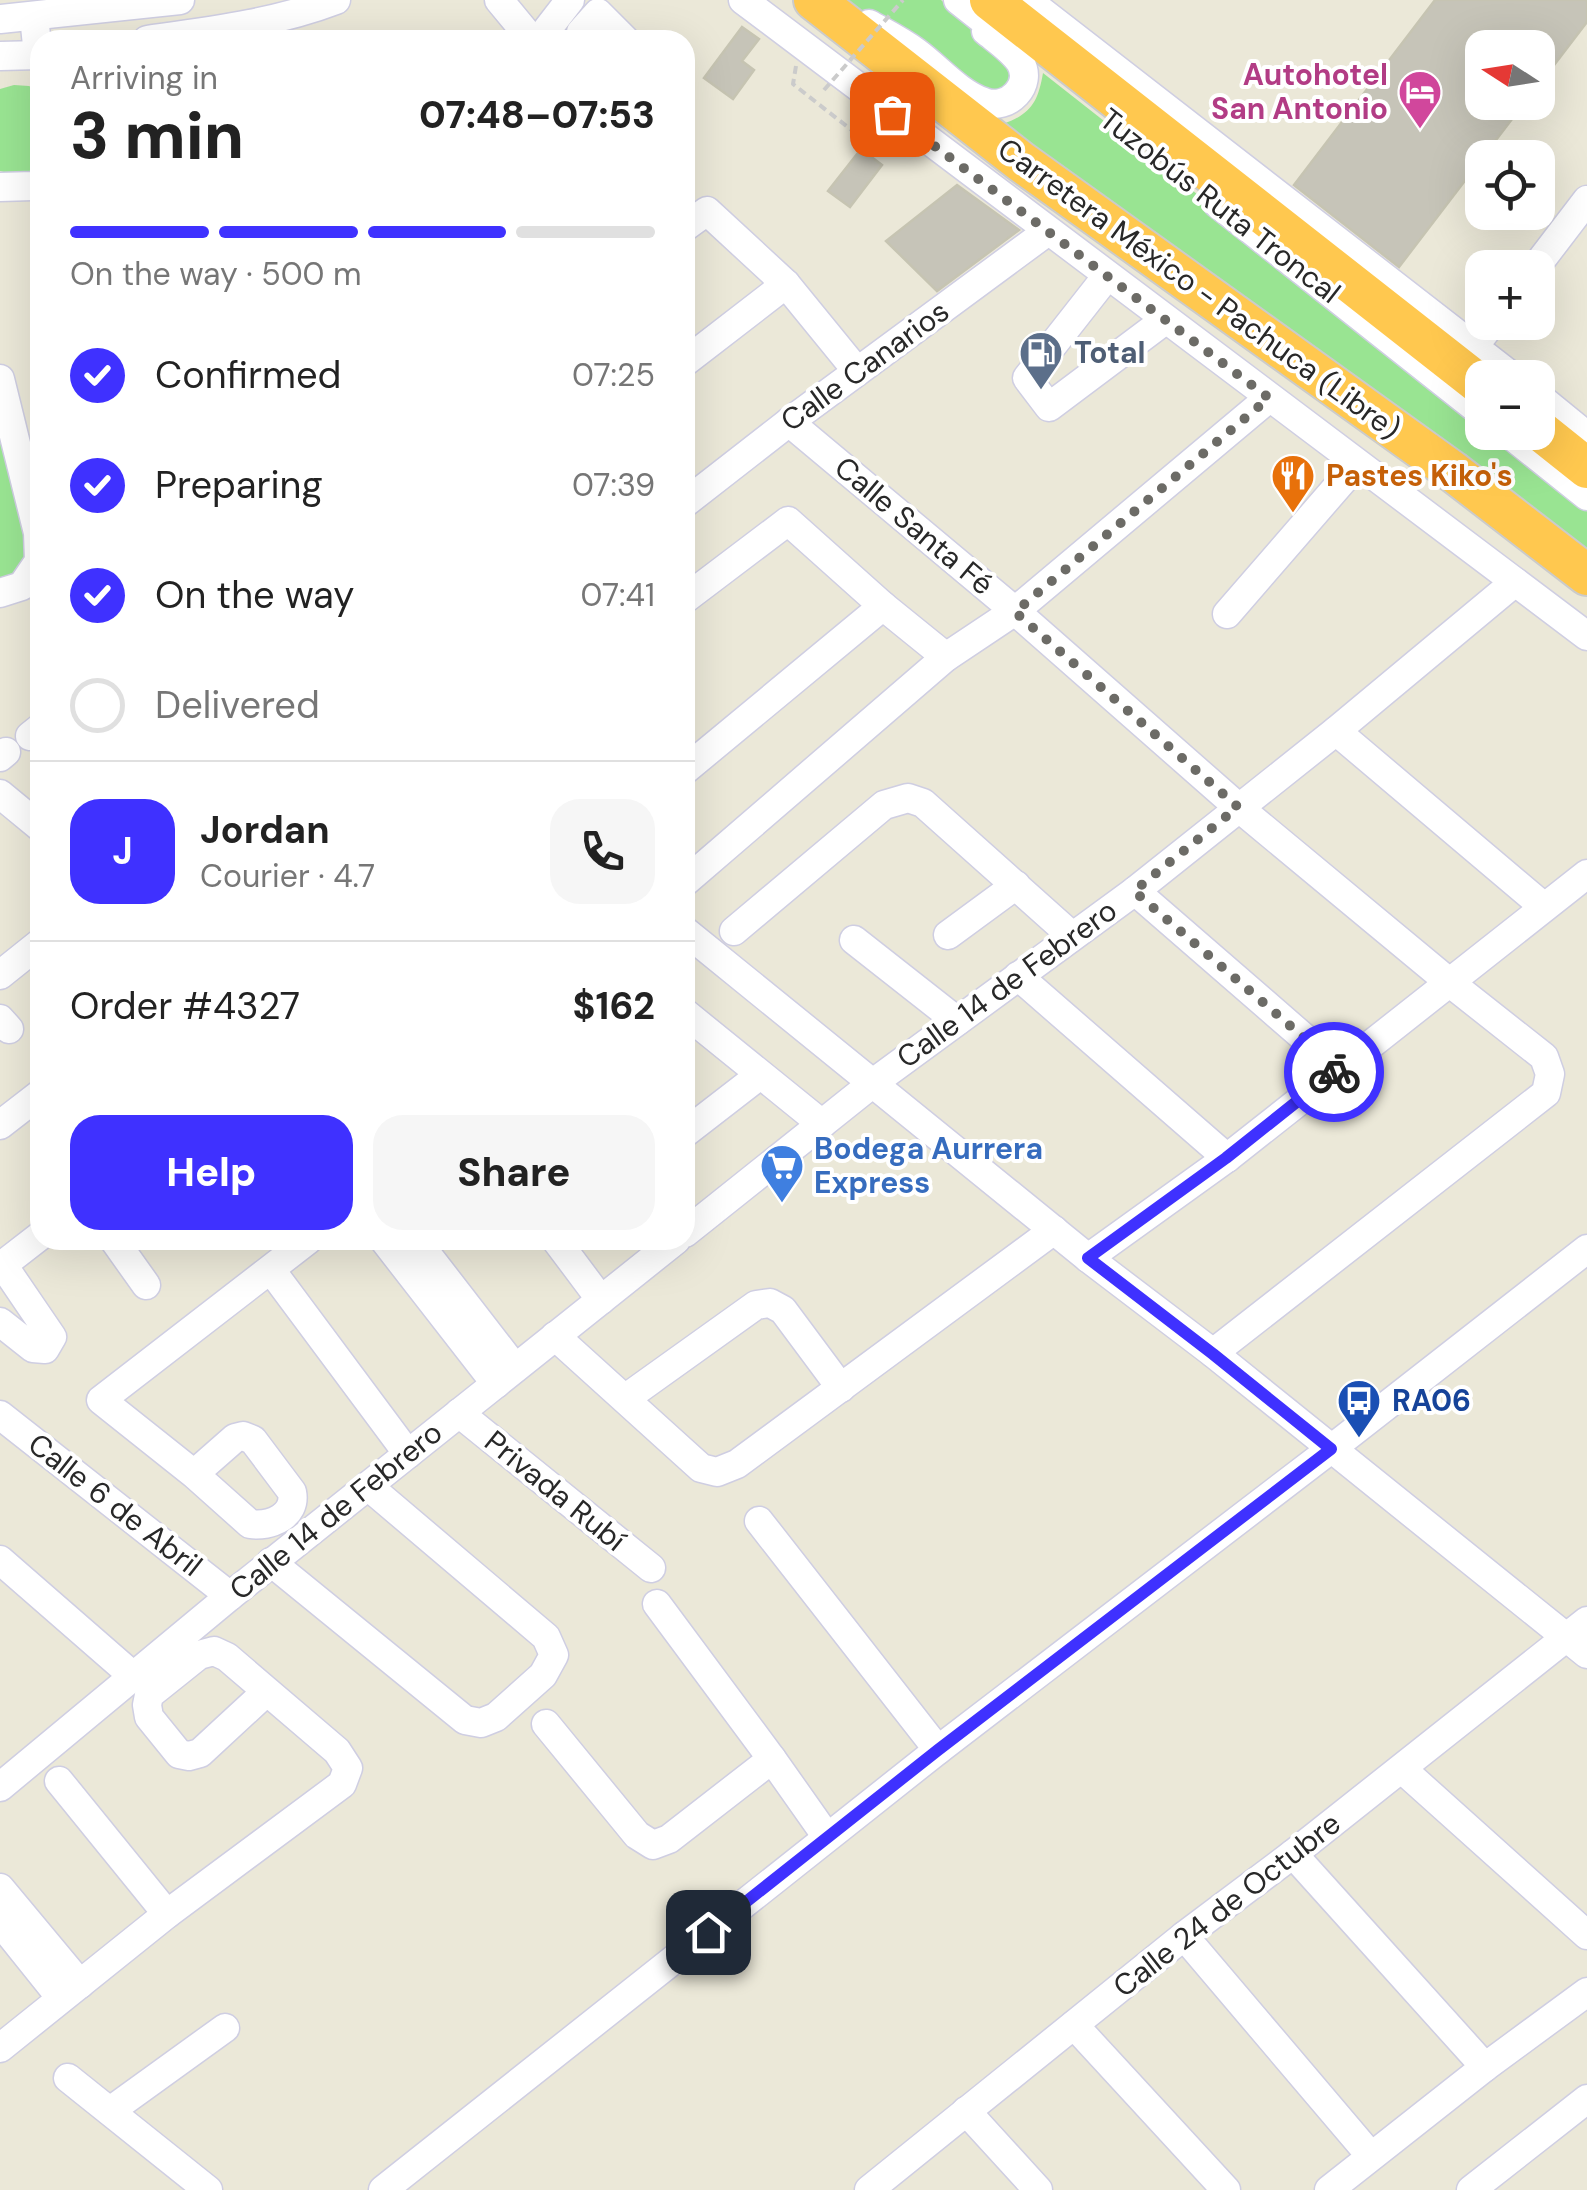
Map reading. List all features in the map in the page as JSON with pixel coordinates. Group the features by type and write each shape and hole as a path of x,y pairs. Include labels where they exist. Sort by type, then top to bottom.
{"highway":[{"name":"Carretera México - Pachuca (Libre)","path":"814,0 1020,161 1452,471 1587,575"},
{"path":"990,0 1465,373"},
{"path":"1555,443 1587,468"}],"street":[{"path":"0,19 180,0"},
{"path":"218,30 336,0"},
{"path":"499,0 527,30"},
{"path":"544,30 570,0"},
{"path":"743,0 1587,636"},
{"path":"828,0 914,50 972,96 993,105 1004,104 1020,90 1022,64 950,0"},
{"name":"Tuzobús Ruta Troncal","path":"828,0 1587,562"},
{"name":"Tuzobús Ruta Troncal","path":"958,0 1465,400"},
{"path":"1027,0 1492,360"},
{"path":"584,30 598,13 615,30"},
{"path":"34,16 36,30"},
{"path":"0,56 30,56"},
{"path":"0,187 30,186"},
{"path":"1549,250 1587,200"},
{"path":"696,219 786,284 857,371"},
{"name":"Calle Canarios","path":"695,495 788,422 1048,232"},
{"path":"1107,276 1027,378 1050,407 1165,320"},
{"path":"695,354 786,284"},
{"path":"1474,346 1479,340"},
{"path":"0,379 30,501"},
{"path":"695,873 946,658 1015,612 1269,398"},
{"path":"1555,410 1587,436"},
{"name":"Calle Santa Fé","path":"788,422 1015,612 1238,807 1544,1057 1550,1074 1546,1093 1213,1354"},
{"path":"1530,450 1587,496"},
{"path":"1227,614 1358,464"},
{"path":"695,591 788,521 946,658"},
{"path":"0,593 22,586 30,574"},
{"name":"Calle 14 de Febrero","path":"695,1225 873,1083 1134,891 1515,582"},
{"path":"695,762 883,606"},
{"path":"1336,731 1544,907"},
{"path":"0,794 30,820"},
{"path":"734,931 884,805 908,798 923,803 1072,936"},
{"path":"1088,1258 1226,1158 1587,874"},
{"path":"948,935 1016,886"},
{"path":"1134,891 1339,1068"},
{"path":"695,939 1088,1258 1331,1449 1580,1637"},
{"path":"854,940 956,1021"},
{"path":"0,975 30,951"},
{"path":"1018,976 1226,1158"},
{"path":"695,1022 822,1124"},
{"path":"695,1125 760,1075"},
{"path":"0,1125 30,1102"},
{"path":"555,1336 701,1468 717,1472 737,1464 1054,1230"},
{"path":"0,1322 33,1348 46,1348 52,1337 1,1266 30,1244"},
{"path":"383,2190 938,1750 1587,1249"},
{"path":"121,1250 146,1285"},
{"path":"194,1474 102,1400 295,1250"},
{"path":"393,1250 506,1376"},
{"path":"423,1250 506,1376"},
{"path":"564,1250 601,1300"},
{"name":"Calle 14 de Febrero","path":"0,1787 132,1675 664,1250"},
{"path":"270,1270 408,1454"},
{"path":"626,1398 756,1304 770,1303 783,1310 841,1388"},
{"name":"Privada Rubí","path":"459,1413 651,1568"},
{"name":"Calle 6 de Abril","path":"0,1414 230,1596"},
{"path":"272,1562 465,1720 481,1724 496,1718 543,1675 554,1655 546,1638 368,1486"},
{"path":"758,1520 938,1750"},
{"path":"0,1560 132,1675"},
{"path":"657,1604 827,1837"},
{"name":"Calle 24 de Octubre","path":"869,2190 1184,1936 1580,1637"},
{"path":"0,2048 167,1914 342,1784 348,1768 337,1751 226,1657 214,1651 199,1655 149,1695 147,1706 150,1716 179,1754 188,1756 200,1753 266,1692"},
{"path":"546,1724 636,1835 653,1845 669,1839 772,1759"},
{"path":"1402,1769 1587,1936"},
{"path":"60,1780 167,1914"},
{"path":"1294,1854 1485,2067"},
{"path":"0,1888 70,1991"},
{"path":"0,1922 70,1991"},
{"path":"1184,1936 1370,2156"},
{"path":"1329,2190 1587,1992"},
{"path":"1074,2025 1226,2190"},
{"path":"110,2112 224,2028"},
{"path":"68,2078 208,2190"},
{"path":"1470,2190 1587,2099"},
{"path":"966,2110 1038,2190"}],"path":[{"path":"824,90 902,0"},
{"path":"799,43 793,84 868,144 876,131 863,120"}],"green space":[{"path":"844,0 941,0 994,45 1010,64 1010,81 995,94"},
{"path":"1043,73 1465,405 1465,450 1522,450 1587,501 1587,554 1003,124 1032,106"},
{"path":"30,86 30,172 0,171 0,89"},
{"path":"0,424 30,540 23,567 0,579"}],"building":[{"name":"Autohotel San Antonio","path":"1435,0 1587,0 1587,22 1555,64 1555,30 1465,30 1465,120 1511,120 1496,140 1465,140 1465,181 1399,267 1294,185"},
{"path":"742,27 759,39 742,61 754,70 733,99 704,78"},
{"path":"861,149 882,165 850,207 828,191"},
{"path":"957,185 1019,230 937,291 886,241"}],"way so far":[{"path":"892,114 1269,398 1015,612 1238,807 1134,891 1339,1068 1334,1072"}],"place":[{"name":"Autohotel San Antonio","path":"1420,130"},
{"name":"Total","path":"1041,391"},
{"name":"Pastes Kiko's","path":"1293,514"},
{"name":"Bodega Aurrera Express","path":"782,1204"},
{"name":"RA06","path":"1359,1439"}],"route":[{"path":"708,1932 1331,1449 1088,1258 1226,1158 1334,1072"}]}
